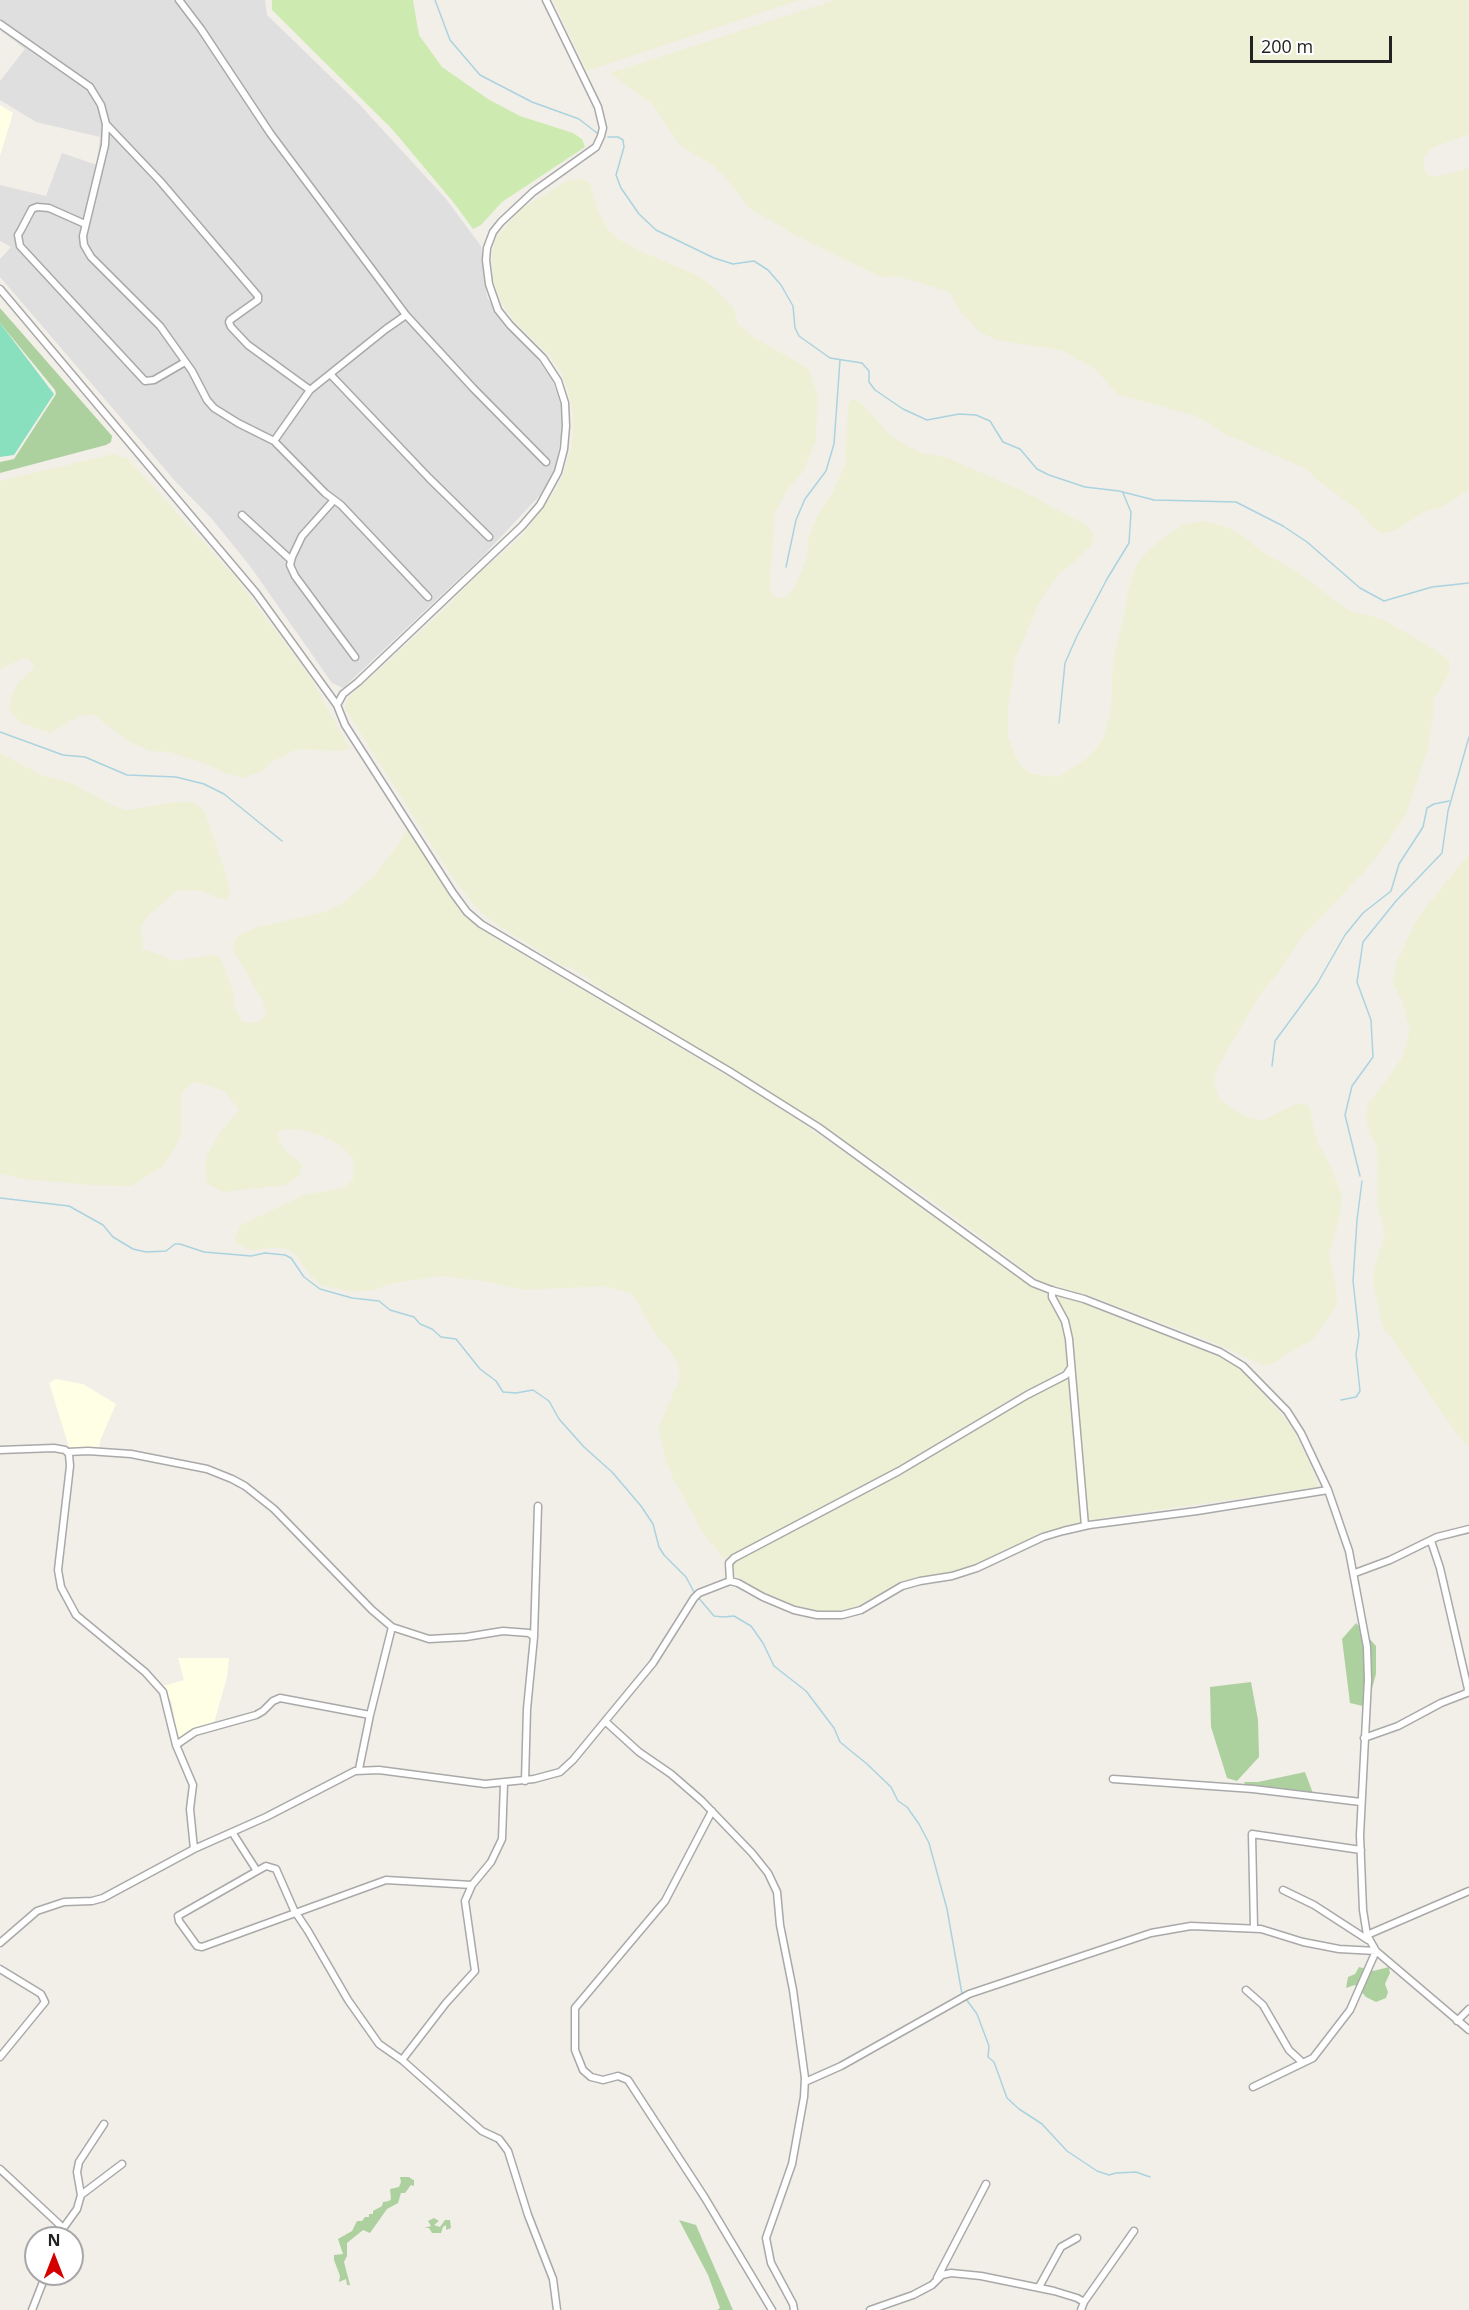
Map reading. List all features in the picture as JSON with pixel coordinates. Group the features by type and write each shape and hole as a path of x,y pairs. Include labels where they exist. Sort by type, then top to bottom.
{"street":[{"path":"179,0 270,133 406,315 473,388 546,462"},
{"path":"337,705 343,694 522,526 540,506 558,472 564,449 566,426 565,403 558,381 543,357 498,310 489,284 486,260 487,248 493,232 501,222 533,192 596,147 603,128 598,107 546,0"},
{"path":"0,24 90,87 101,105 106,124 105,146 83,236 84,245 91,257 160,327 186,362 207,400 214,408 237,423 274,441 428,597"},
{"path":"106,124 160,181 258,296 258,300 230,320 231,327 248,345 310,390"},
{"path":"85,224 49,208 32,209 18,235 20,246 145,381 154,380 186,362"},
{"path":"0,289 222,551 263,603 337,705 345,725 467,912 481,924 729,1071 818,1127 1033,1282 1152,1324 1220,1352 1243,1366 1292,1418 1328,1490 1349,1551 1355,1573 1368,1657 1360,1850 1363,1910 1369,1939 1376,1950 1469,2030"},
{"path":"274,441 310,390 406,315"},
{"path":"330,374 489,537"},
{"path":"334,500 302,536 290,565 295,576 355,657"},
{"path":"242,515 291,560"},
{"path":"1052,1290 1052,1297 1068,1329 1085,1526"},
{"path":"730,1581 729,1563 734,1558 899,1471 1027,1395 1066,1375 1071,1369"},
{"path":"0,1450 54,1448 68,1452 88,1451 131,1455 207,1469 232,1479 245,1486 274,1509 372,1610 392,1627 429,1639 522,1631 529,1630 535,1625"},
{"path":"68,1452 70,1466 58,1570 61,1587 76,1615 145,1672 163,1692 176,1745 193,1785 190,1817 194,1849"},
{"path":"0,1943 37,1911 64,1902 92,1901 103,1898 194,1849 359,1769 468,1782 504,1783 525,1781 564,1770 606,1722 659,1655 697,1595 730,1581 738,1582 763,1597 794,1610 817,1615 842,1616 861,1610 902,1586 952,1576 999,1559 1043,1537 1085,1526 1328,1490"},
{"path":"525,1781 527,1709 535,1625 538,1506"},
{"path":"1355,1573 1437,1537 1469,1529"},
{"path":"1364,1738 1398,1726 1441,1703 1468,1694 1440,1568 1431,1541"},
{"path":"359,1769 392,1627"},
{"path":"522,1631 534,1637"},
{"path":"1461,1657 1469,1653"},
{"path":"176,1745 195,1732 256,1715 280,1698 370,1715"},
{"path":"606,1722 639,1752 683,1784 712,1811 752,1852 768,1874 777,1892 780,1925 804,2059 805,2082 792,2164 766,2238 771,2263 793,2307 789,2310"},
{"path":"1113,1779 1253,1789 1361,1802"},
{"path":"402,2060 446,2003 475,1971 475,1955 465,1905 472,1885 491,1862 502,1839 504,1783"},
{"path":"712,1811 665,1901 574,2008 575,2050 583,2070 591,2077 603,2080 618,2076 628,2080 705,2198 772,2310"},
{"path":"232,1832 257,1872"},
{"path":"1254,1928 1252,1834 1360,1850"},
{"path":"472,1885 386,1880 296,1913 202,1947 197,1946 179,1921 178,1916 266,1866 274,1866 296,1913 373,2037 482,2131 499,2139 508,2151 528,2215 553,2279 557,2310"},
{"path":"1283,1890 1314,1905 1369,1939"},
{"path":"1369,1939 1469,1892"},
{"path":"805,2082 841,2066 979,1990 1172,1928 1191,1926 1254,1928 1277,1932 1303,1942 1339,1949 1376,1950"},
{"path":"1253,2087 1313,2058 1350,2010 1376,1950"},
{"path":"0,1969 41,1994 45,2002 0,2057"},
{"path":"1246,1990 1263,2005 1289,2050 1303,2063"},
{"path":"1457,2021 1469,2009"},
{"path":"66,2226 77,2209 81,2195 77,2172 79,2162 104,2124"},
{"path":"81,2195 122,2164"},
{"path":"0,2169 60,2226"},
{"path":"937,2282 938,2275 986,2184"},
{"path":"1082,2310 1084,2302 1134,2231"},
{"path":"1039,2287 1061,2247 1077,2238"},
{"path":"870,2310 913,2295 937,2282 942,2276 951,2273 966,2273 1039,2287 1084,2302"},
{"path":"32,2310 41,2286"}],"shaded area":[{"path":"0,0 265,0 267,15 360,105 446,199 481,246 487,297 504,324 536,357 552,380 561,404 563,425 555,470 543,492 483,556 343,688 332,683 250,566 212,519 176,482 0,277 0,259 11,247 0,241 0,185 46,196 62,153 97,165 100,137 36,122 0,100 0,81 25,49 0,30"},
{"path":"553,0 799,0 587,71"},
{"path":"835,0 1469,0 1469,134 1434,147 1424,156 1424,169 1428,175 1436,177 1469,168 1469,490 1443,507 1426,511 1395,531 1381,533 1370,525 1358,510 1306,469 1225,434 1193,415 1117,394 1095,369 1061,350 996,340 980,332 959,310 950,292 897,276 883,278 797,236 749,208 715,167 680,145 652,104 610,73"},
{"path":"0,105 13,113 0,156"},
{"path":"582,179 590,183 599,213 608,229 618,239 642,252 697,275 711,285 733,307 738,324 753,337 808,368 818,395 816,441 803,472 788,489 775,512 770,584 773,597 784,598 794,589 807,557 808,539 816,519 834,489 845,464 848,404 852,398 861,403 891,436 921,453 948,458 1021,490 1086,525 1094,535 1091,545 1059,574 1039,603 1015,660 1008,709 1008,737 1019,764 1032,774 1058,777 1090,756 1103,739 1111,710 1113,658 1135,569 1142,557 1182,525 1203,521 1224,526 1242,535 1264,553 1295,570 1348,610 1382,619 1449,660 1449,674 1433,701 1434,710 1427,752 1405,816 1365,871 1300,939 1281,969 1259,996 1218,1067 1214,1081 1219,1098 1232,1109 1252,1119 1263,1120 1293,1105 1305,1103 1310,1107 1319,1145 1342,1195 1340,1216 1329,1255 1336,1286 1337,1303 1312,1340 1277,1362 1265,1366 1215,1343 1093,1297 1039,1281 937,1204 779,1097 489,919 455,881 347,712 345,707 347,699 446,608 477,575 521,537 549,500 562,478 573,433 573,414 568,391 561,372 549,355 515,322 502,304 494,283 492,256 495,239 521,209 566,181"},
{"path":"113,454 128,459 237,579 311,678 350,749 342,751 297,749 270,763 263,771 243,778 170,752 150,751 128,741 94,715 79,716 50,733 21,723 8,709 13,692 34,665 28,658 0,669 0,481"},
{"path":"0,753 41,775 70,783 127,810 176,802 192,802 204,810 224,868 230,891 229,899 220,899 202,891 178,890 148,916 141,928 143,949 176,961 213,955 221,958 234,994 235,1008 241,1020 248,1023 261,1021 266,1014 263,1002 232,948 237,936 258,927 324,912 343,903 374,876 399,843 407,828 449,895 466,916 493,937 768,1100 893,1185 1003,1267 1031,1286 1045,1292 1066,1330 1067,1368 920,1456 728,1559 723,1558 703,1533 666,1461 658,1428 680,1378 678,1365 673,1354 656,1335 632,1294 605,1286 525,1290 442,1276 400,1282 375,1290 351,1292 321,1285 309,1274 295,1254 287,1249 272,1247 253,1251 235,1242 235,1237 241,1225 304,1195 343,1188 353,1180 354,1160 341,1146 323,1136 303,1130 286,1129 277,1132 281,1144 302,1164 300,1175 286,1185 223,1192 207,1184 205,1170 207,1155 219,1134 239,1110 224,1091 196,1082 187,1086 181,1096 181,1135 176,1147 163,1166 130,1186 22,1179 0,1173"},
{"path":"1469,854 1469,1447 1457,1434 1385,1331 1381,1319 1374,1288 1374,1269 1385,1234 1377,1204 1376,1144 1370,1135 1366,1119 1368,1103 1404,1054 1410,1030 1402,1002 1393,983 1397,961 1418,917"},
{"path":"1060,1296 1212,1353 1240,1368 1290,1424 1319,1487 1089,1520 1070,1327 1068,1316 1058,1301"},
{"path":"56,1379 83,1384 116,1404 100,1441 99,1449 69,1447 49,1383"},
{"path":"1066,1379 1069,1380 1075,1446 1081,1520 1079,1524 1043,1533 1005,1552 957,1571 902,1581 845,1611 830,1613 795,1607 744,1584 733,1572 734,1561 908,1468 1045,1388"},
{"path":"178,1658 229,1658 227,1677 214,1723 196,1727 181,1738 177,1736 172,1703 163,1686 184,1680"}],"green space":[{"path":"272,0 413,0 419,35 442,67 488,99 520,116 573,133 582,139 585,147 502,202 481,225 473,229 392,129 272,10"},
{"path":"0,308 112,436 111,442 0,473 0,462 14,459 56,394 0,323"},
{"path":"0,323 54,394 14,455 0,457"},
{"path":"1356,1623 1376,1646 1376,1674 1367,1707 1350,1703 1342,1639"},
{"path":"1251,1682 1258,1720 1259,1757 1237,1781 1227,1778 1211,1727 1210,1687"},
{"path":"1305,1772 1314,1796 1247,1788 1244,1782 1258,1782"},
{"path":"1359,1967 1373,1971 1389,1967 1390,1973 1385,1984 1388,1992 1386,1998 1376,2002 1366,1997 1355,1985 1346,1988 1348,1977 1355,1974"},
{"path":"400,2177 414,2179 414,2186 411,2185 405,2193 401,2193 398,2203 387,2209 370,2233 363,2230 347,2243 347,2256 344,2262 350,2285 347,2285 346,2279 339,2282 340,2276 334,2255 343,2254 338,2239 352,2231 357,2221 369,2217 369,2214 373,2214 373,2211 382,2206 383,2202 391,2199 390,2189 399,2187"},
{"path":"434,2218 439,2221 434,2225 440,2227 445,2220 450,2220 451,2228 446,2230 446,2225 441,2233 432,2233 429,2228 424,2228 431,2226 428,2221"},
{"path":"679,2220 696,2225 733,2310 717,2310 720,2308 708,2275"}],"waterway":[{"path":"435,0 450,40 480,75 532,102 579,119 597,133"},
{"path":"608,137 618,137 623,140 624,147 616,175 621,188 639,214 656,230 714,258 733,264 754,261 768,270 781,285 793,306 795,328 799,336 830,358 862,363 869,371 869,382 875,390 903,409 927,420 959,414 976,415 990,421 1003,442 1020,449 1037,469 1085,487 1119,491 1154,500 1236,502 1283,526 1307,542 1360,588 1384,601 1432,587 1469,583"},
{"path":"786,567 796,520 805,499 826,471 834,444 840,360"},
{"path":"1059,723 1065,663 1107,579 1129,543 1131,512 1123,493"},
{"path":"0,732 63,755 85,757 127,775 176,777 204,784 224,794 282,841"},
{"path":"1360,1176 1345,1115 1352,1086 1373,1057 1371,1020 1357,982 1363,942 1396,901 1442,853 1448,811 1469,737"},
{"path":"1272,1066 1275,1041 1317,984 1345,935 1363,913 1391,891 1399,864 1423,827 1427,808 1449,801"},
{"path":"1341,1400 1356,1397 1360,1391 1356,1354 1359,1335 1353,1281 1362,1181"},
{"path":"0,1198 69,1206 103,1225 113,1237 133,1249 146,1252 166,1251 175,1244 180,1244 204,1252 251,1256 265,1253 285,1255 291,1258 304,1277 320,1289 352,1298 379,1301 390,1310 414,1317 420,1324 432,1329 441,1337 456,1339 480,1369 496,1381 503,1392 516,1393 533,1390 549,1401 559,1419 584,1447 612,1472 641,1506 653,1524 659,1547 686,1577 694,1592"},
{"path":"697,1596 714,1616 734,1616 751,1626 763,1643 774,1666 806,1691 834,1728 840,1742 891,1787 898,1801 907,1807 919,1824 929,1843 947,1909 962,1994"},
{"path":"966,1999 977,2014 989,2046 988,2057 994,2062 1007,2098 1042,2124 1067,2151 1097,2171 1109,2175 1136,2172 1150,2177"}]}
